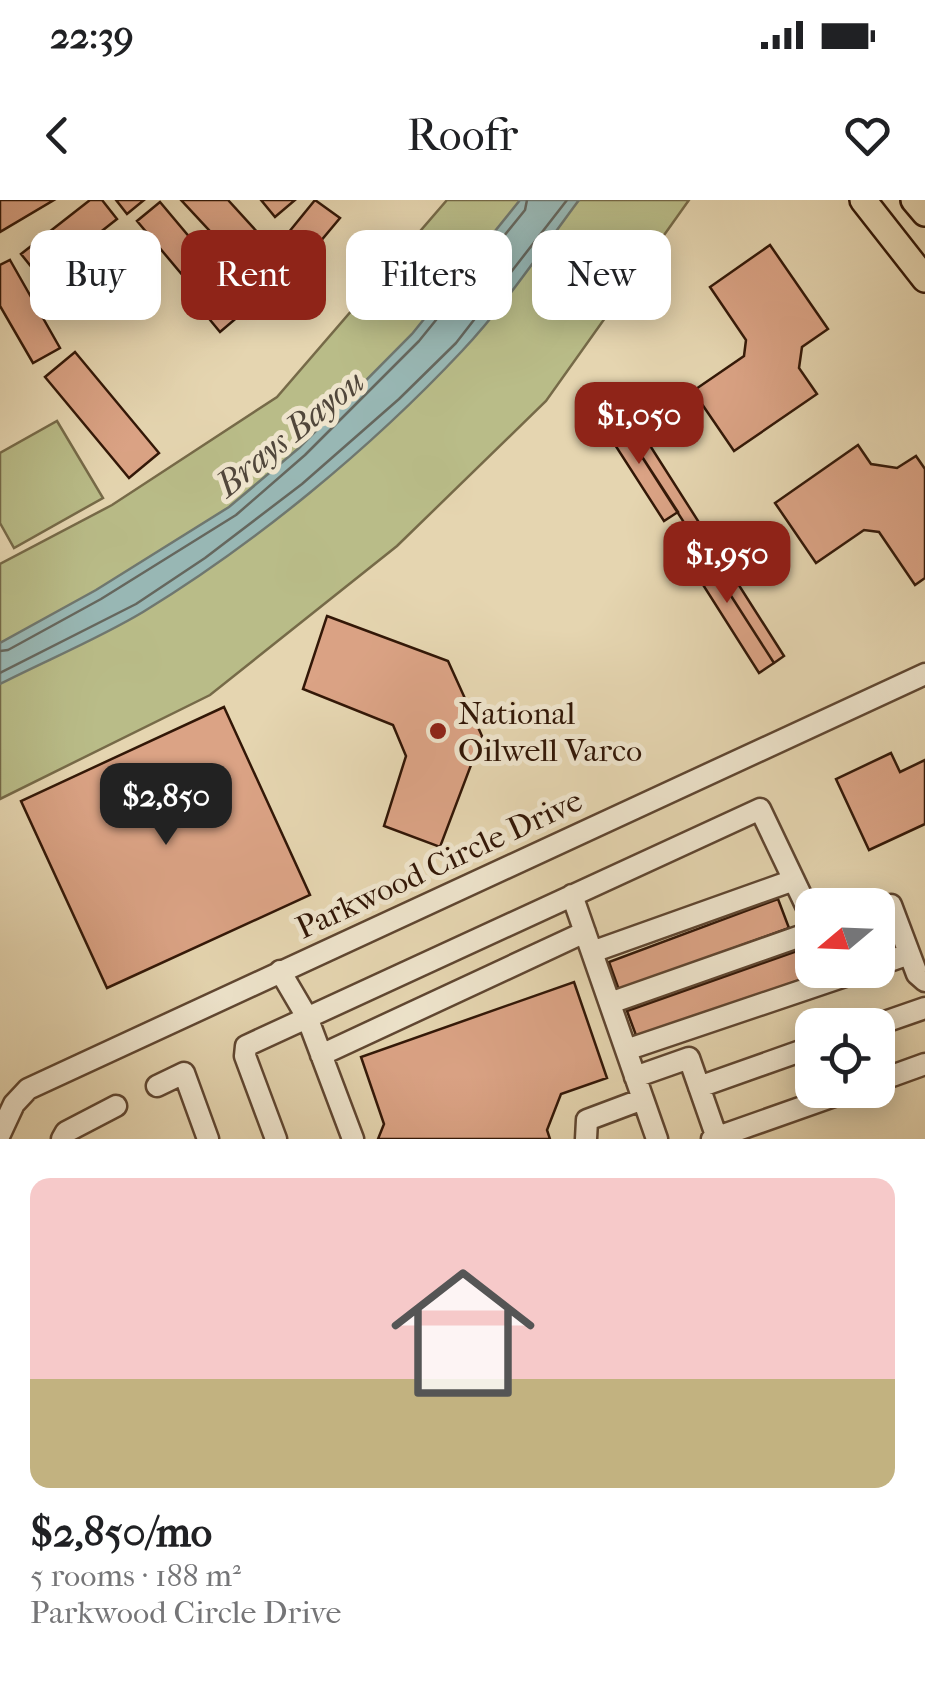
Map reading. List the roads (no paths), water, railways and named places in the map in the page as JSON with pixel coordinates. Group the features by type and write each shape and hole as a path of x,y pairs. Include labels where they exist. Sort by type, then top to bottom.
{"main road":[{"path":"863,200 925,279"},
{"path":"914,200 925,213"}],"street":[{"name":"Parkwood Circle Drive","path":"0,1134 14,1104 28,1089 925,674"},
{"path":"276,1139 245,1056 246,1046 760,808 798,888"},
{"path":"321,1056 588,942 794,880"},
{"path":"572,895 657,1139"},
{"path":"895,916 916,974 925,981"},
{"path":"610,1003 795,938"},
{"path":"895,959 909,954"},
{"path":"280,971 307,1017 353,1139"},
{"path":"626,1050 810,988"},
{"path":"895,1018 925,1008"},
{"path":"699,1087 795,1053"},
{"path":"636,1077 688,1058 715,1138 800,1108"},
{"path":"895,1075 925,1064"},
{"path":"157,1086 184,1073 208,1139"},
{"path":"586,1139 588,1120 643,1098"},
{"path":"62,1139 66,1132 116,1106"}],"water":[{"path":"520,200 579,200 557,230 532,230 532,263 512,290 512,230 496,230"},
{"path":"423,320 488,320 390,423 270,525 143,612 0,684 0,643 96,590 229,507 299,448"}],"place":[{"name":"National Oilwell Varco","path":"438,731"}],"water label":[{"name":"Brays Bayou","path":"290,433"}]}
